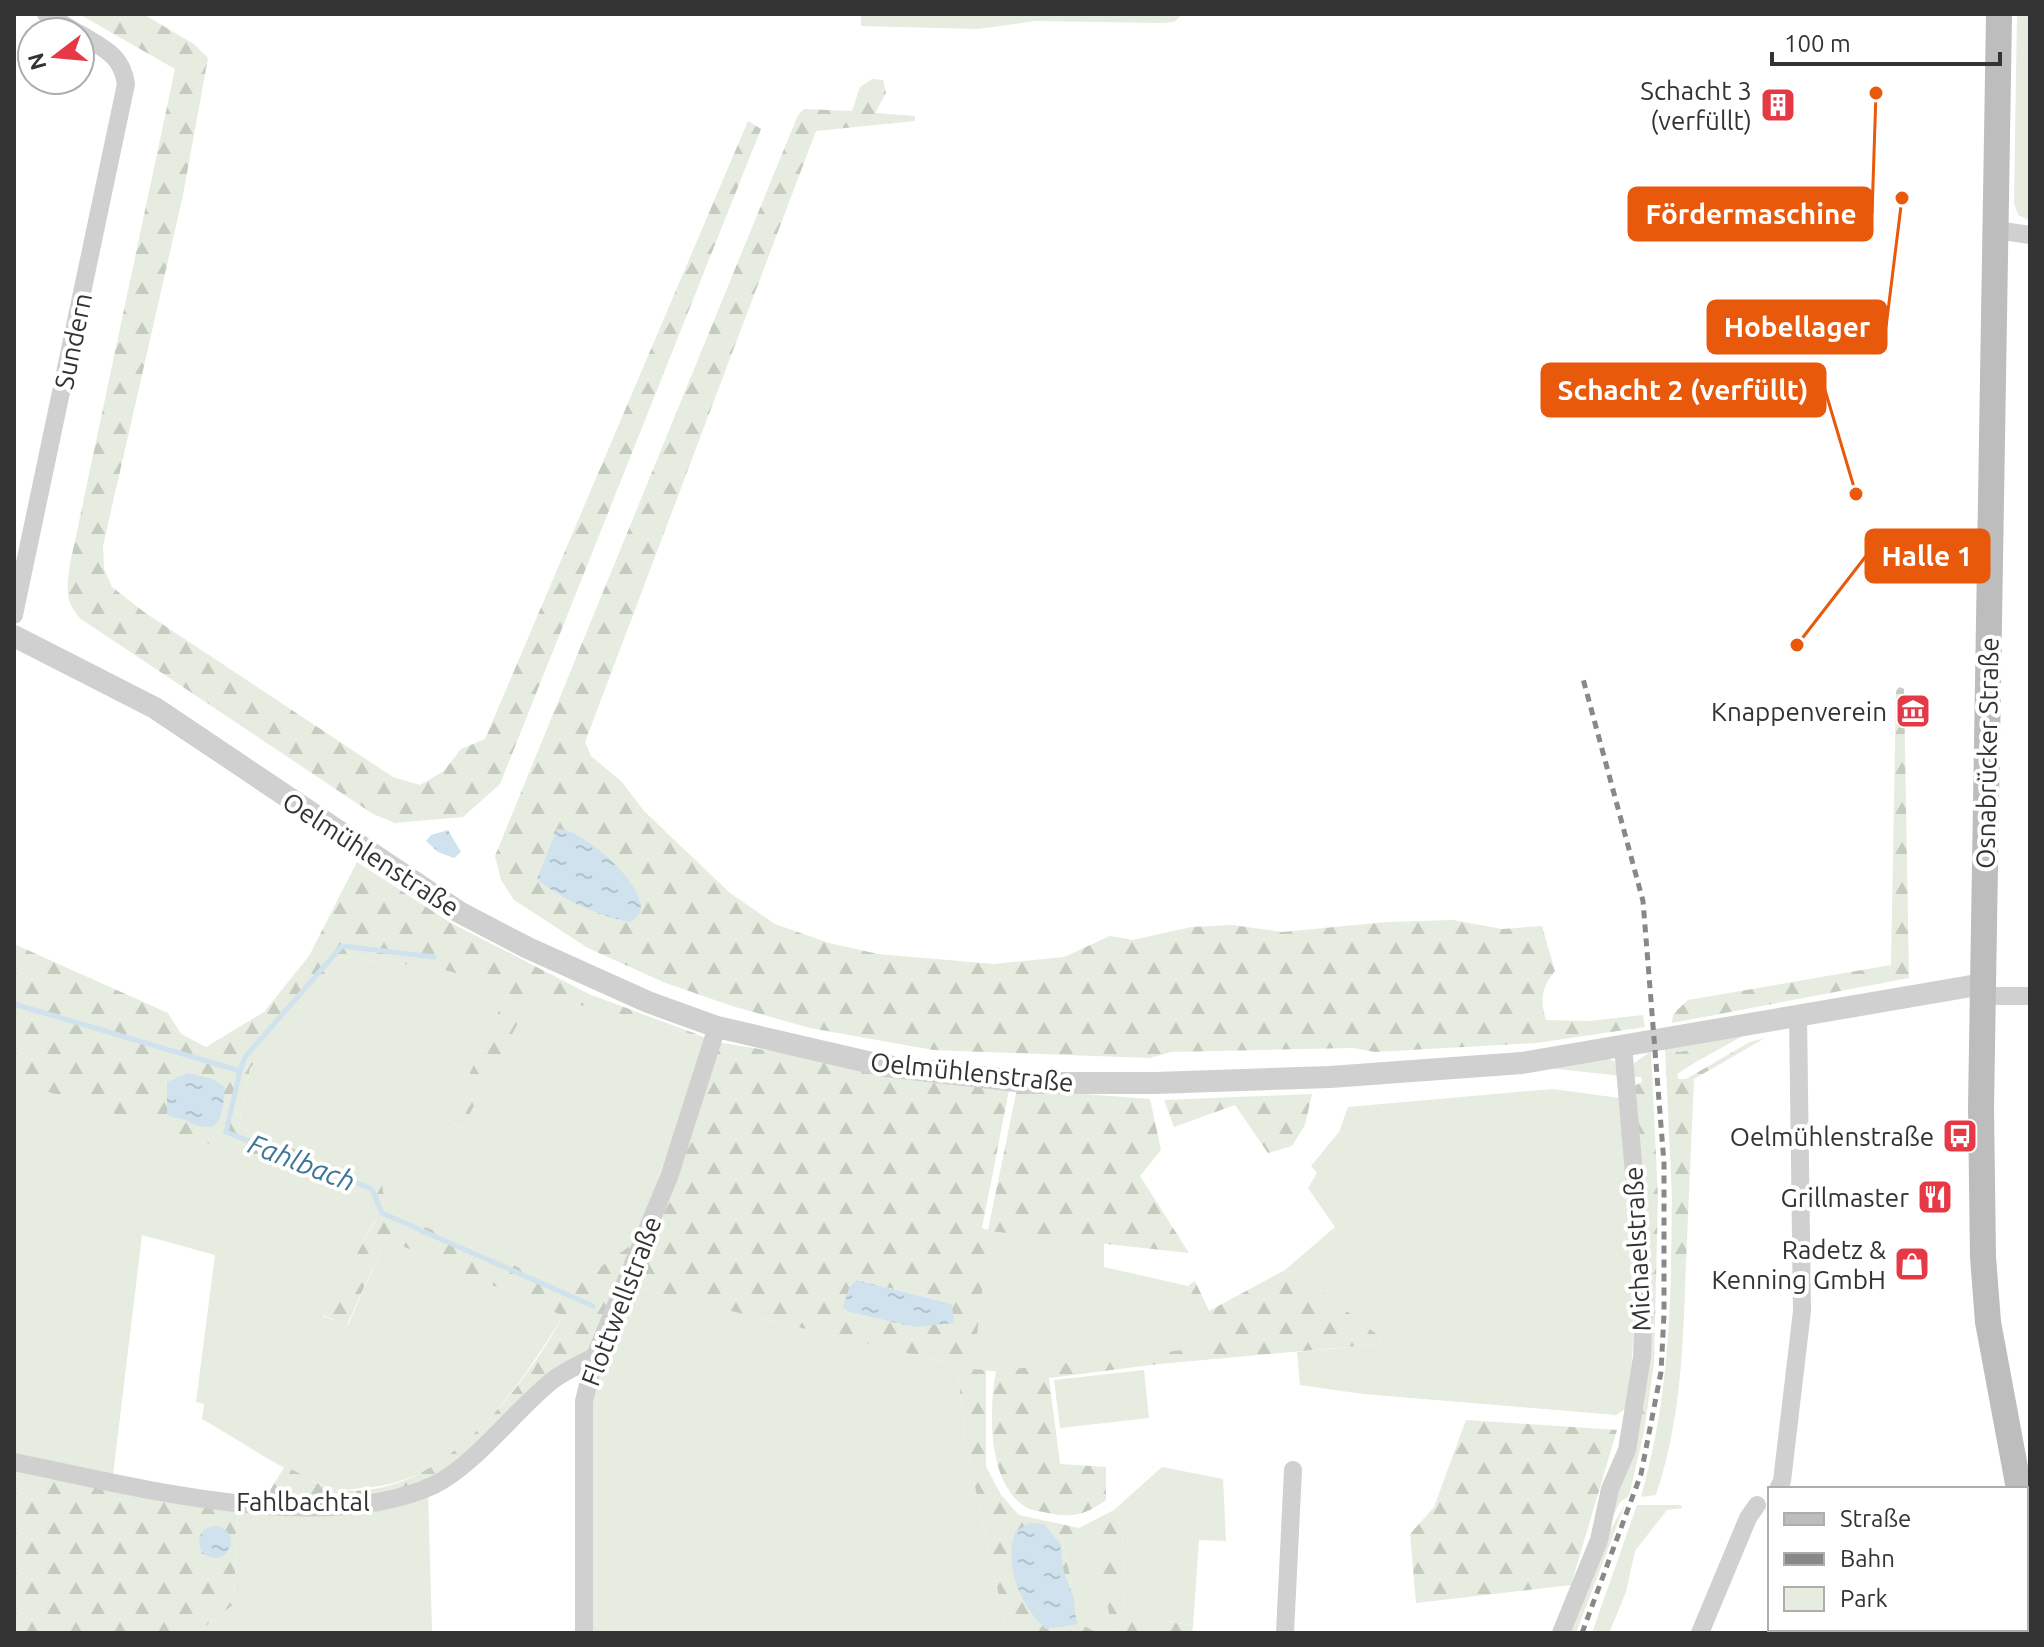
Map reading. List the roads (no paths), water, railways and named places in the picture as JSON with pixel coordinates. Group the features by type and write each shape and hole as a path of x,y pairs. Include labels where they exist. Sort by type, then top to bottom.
{"main road":[{"name":"Osnabrücker Straße","path":"1999,14 1983,990 1983,1257 1988,1322 2019,1487"},
{"path":"2028,1560 2030,1582"}],"street":[{"name":"Sundern","path":"14,615 126,84 123,66 115,55 96,44"},
{"path":"1996,230 2030,235"},
{"name":"Oelmühlenstraße","path":"14,636 155,708 459,912 595,979 717,1027 885,1066 1034,1083 1330,1077 1522,1063 1798,1015 1983,990"},
{"path":"1983,990 2030,996"},
{"path":"1779,1487 1802,1311 1798,1015"},
{"name":"Flottwellstraße","path":"584,1633 584,1401 595,1356 669,1177 717,1027"},
{"name":"Michaelstraße","path":"1561,1633 1599,1540 1610,1489 1627,1450 1642,1357 1644,1292 1623,1045"},
{"name":"Fahlbachtal","path":"14,1462 237,1503 371,1506 436,1484 554,1379 595,1356"},
{"path":"1285,1633 1293,1470"},
{"path":"1700,1633 1757,1505"}],"water":[{"path":"557,829 568,831 595,846 621,871 638,896 641,907 631,922 581,906 537,879"},
{"path":"448,830 461,852 454,858 438,852 426,841 431,835"},
{"path":"188,1073 213,1079 225,1087 220,1117 212,1126 197,1125 167,1114 167,1082"},
{"path":"857,1280 952,1304 954,1323 914,1327 849,1312 843,1307 849,1288"},
{"path":"1030,1523 1044,1524 1061,1545 1063,1568 1073,1594 1078,1624 1046,1629 1022,1597 1013,1570 1012,1543 1016,1531"},
{"path":"215,1526 226,1531 231,1542 226,1553 215,1558 204,1553 199,1542 204,1531"}],"waterway":[{"path":"240,1071 245,1057 342,946 434,957"},
{"name":"Fahlbach","path":"14,1004 240,1071 226,1132 372,1189 382,1213 593,1306"}],"railway":[{"path":"1582,675 1643,901 1664,1163 1664,1314 1661,1372 1641,1474 1582,1633"}],"place":[{"name":"Fördermaschine","path":"1876,93"},
{"name":"Schacht 3 (verfüllt)","path":"1778,105"},
{"name":"Hobellager","path":"1902,198"},
{"name":"Schacht 2 (verfüllt)","path":"1856,494"},
{"name":"Halle 1","path":"1797,645"},
{"name":"Knappenverein","path":"1913,711"},
{"name":"Oelmühlenstraße","path":"1960,1136"},
{"name":"Grillmaster","path":"1935,1197"},
{"name":"Radetz & Kenning GmbH","path":"1912,1264"}]}
